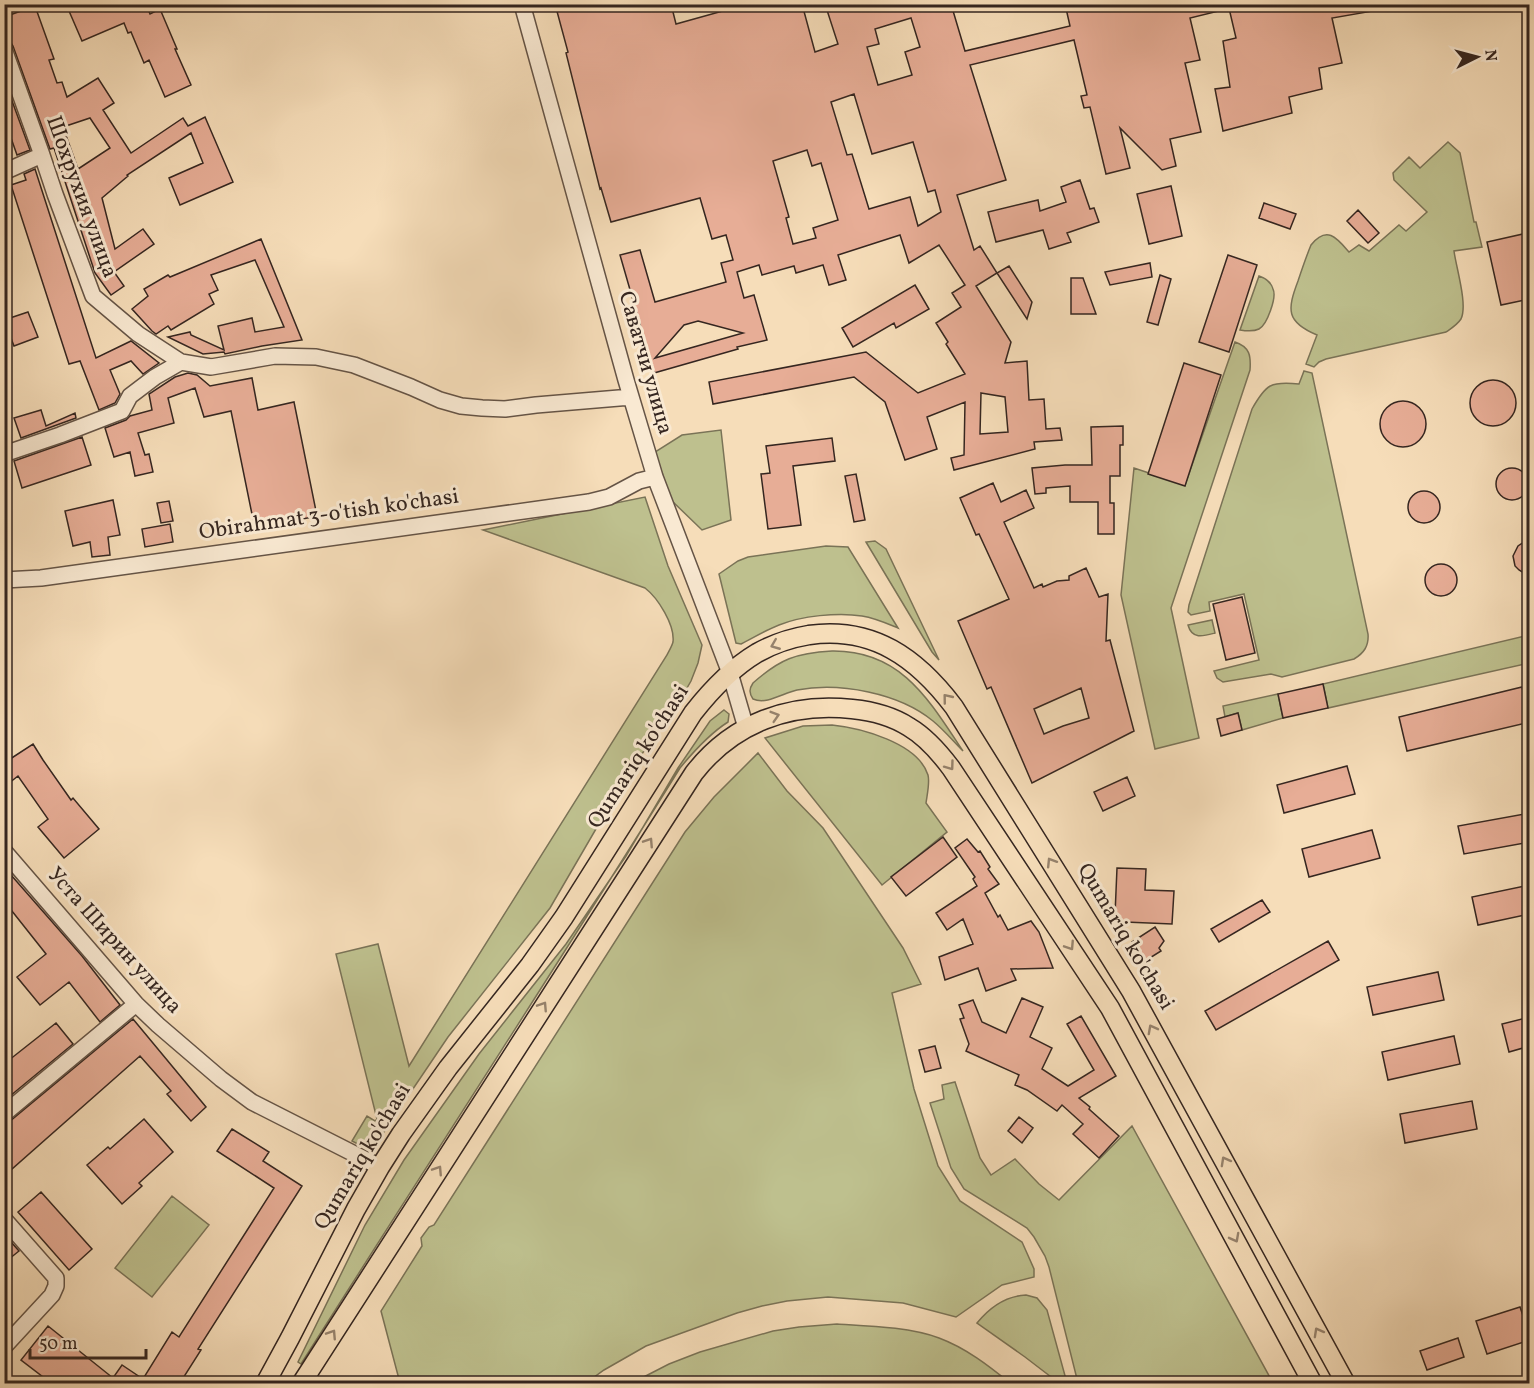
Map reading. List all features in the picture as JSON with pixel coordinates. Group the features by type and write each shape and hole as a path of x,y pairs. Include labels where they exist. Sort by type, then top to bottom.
{"main road":[{"name":"Qumariq ko'chasi","path":"265,1383 356,1209 401,1134 442,1076 530,965 564,917 685,724 709,694 730,673 758,653 803,636 829,633 854,635 878,642 900,654 938,687 961,717 1118,969 1346,1383"},
{"path":"301,1383 694,773 730,738 746,728 768,718 811,708 865,711 892,718 930,742 946,761 973,798 1094,982 1313,1383"},
{"path":"1157,1095 1180,1080"}],"street":[{"name":"Саватчи улица","path":"522,4 655,477 730,673 746,728"},
{"name":"Шохрухия улица","path":"4,50 93,296 138,334 181,362 211,366 275,356 316,357 354,365 440,400 461,406 482,408 505,409 631,397"},
{"path":"4,172 42,155"},
{"path":"4,454 122,411 130,396 155,377 181,362"},
{"name":"Obirahmat 3-o'tish ko'chasi","path":"4,580 41,578 589,502 609,497 639,481 655,477"},
{"name":"Уста Ширин улица","path":"4,851 136,1004 221,1079 252,1102 380,1167"},
{"path":"4,1114 136,1004"},
{"path":"4,1219 56,1278 56,1286 52,1295 4,1347"}],"green space":[{"path":"1448,142 1460,153 1474,222 1476,222 1482,247 1454,251 1463,305 1461,319 1446,332 1326,359 1314,367 1306,364 1317,335 1294,320 1291,307 1294,291 1311,245 1317,239 1327,235 1336,238 1349,252 1359,245 1369,251 1399,225 1406,231 1427,212 1394,180 1393,173 1409,157 1420,168"},
{"path":"1259,276 1268,281 1273,289 1274,298 1270,310 1259,329 1240,330"},
{"path":"1235,342 1247,349 1250,370 1171,608 1199,738 1155,749 1121,595 1134,468 1185,485"},
{"path":"1304,371 1312,373 1368,634 1367,646 1354,659 1282,677 1271,674 1223,682 1217,678 1214,671 1259,660 1244,594 1209,602 1210,611 1191,615 1188,612 1189,605 1252,409 1261,394 1270,386 1282,383 1299,384"},
{"path":"721,430 731,520 702,530 671,500 655,452 682,435"},
{"path":"645,497 668,566 702,645 691,681 672,714 632,767 550,908 448,1037 371,1151 352,1141 367,1116 375,1121 377,1119 336,954 378,944 409,1066 673,642 673,635 665,612 645,588 483,530"},
{"path":"875,541 886,549 939,660 866,542"},
{"path":"826,546 848,547 898,628 862,616 842,614 820,616 788,622 741,644 736,643 719,574 748,557"},
{"path":"1212,620 1215,633 1207,635 1195,635 1188,625"},
{"path":"1529,635 1529,663 1328,708 1323,684"},
{"path":"832,651 856,653 877,659 895,669 925,697 963,751 937,724 919,711 903,703 868,692 814,688 797,690 764,701 753,699 750,691 753,683 780,663 808,653"},
{"path":"1278,694 1283,718 1242,730 1238,713 1225,717 1223,706"},
{"path":"724,710 729,714 728,722 708,737 680,768 642,828 678,768 710,721"},
{"path":"832,725 887,739 913,754 928,775 926,803 947,832 882,885 765,738 803,726"},
{"path":"758,753 787,791 823,828 903,948 921,984 892,993 914,1089 938,1166 960,1201 1022,1242 1034,1269 1034,1277 1002,1285 956,1317 903,1303 828,1297 762,1306 646,1346 586,1383 400,1383 381,1311 422,1246 421,1238 429,1227 434,1225 685,832 714,797"},
{"path":"613,876 301,1364 298,1362 365,1225 404,1160 479,1054 566,944"},
{"path":"955,1082 980,1158 991,1175 1015,1159 1039,1184 1059,1200 1132,1126 1273,1383 1078,1383 1049,1267 1034,1237 1027,1228 964,1189 951,1168 930,1103 944,1099 942,1085"},
{"path":"172,1196 209,1225 152,1297 115,1268"},
{"path":"1026,1295 1037,1298 1047,1310 1067,1383 1059,1383 977,1323 999,1303"},
{"path":"837,1324 902,1329 939,1338 968,1352 1010,1383 632,1383 669,1364 700,1352 773,1331"}],"building":[{"path":"66,4 146,4 150,14 160,9 191,85 165,97 149,60 144,63 131,32 128,33 124,23 82,41"},
{"path":"555,4 671,4 676,24 730,9 729,4 766,4 767,9 782,4 802,4 815,52 838,44 825,4 951,4 965,51 1070,26 1065,4 1227,4 1227,9 1190,18 1200,60 1185,63 1201,132 1170,139 1176,166 1162,170 1120,128 1130,168 1106,174 1090,107 1084,108 1081,96 1087,95 1074,40 970,65 1006,180 957,195 974,250 980,246 997,273 976,286 1011,342 1005,363 1027,361 1029,400 1044,399 1046,429 1060,428 1062,440 1034,442 1035,449 954,470 951,458 964,455 965,402 927,417 937,449 905,460 885,402 854,377 713,404 709,382 866,352 918,393 965,374 936,323 961,307 952,293 965,285 939,245 909,263 900,235 838,255 846,280 829,285 823,265 796,273 794,266 762,275 759,265 737,272 744,298 754,295 767,340 654,373 620,255 640,250 655,302 726,282 721,263 733,260 726,235 712,239 700,198 611,222 600,189 566,53 568,52","holes":["911,18 920,47 905,52 912,75 878,85 867,47 879,44 875,29","854,94 872,154 913,142 928,192 935,190 941,212 918,226 910,197 869,209 852,154 847,155 831,102","807,150 812,166 821,163 838,220 813,228 816,238 793,244 786,218 789,217 773,161","698,321 743,333 655,358 684,325","981,393 1005,397 1008,432 980,434"]},
{"path":"1228,4 1372,4 1373,11 1332,18 1342,63 1319,68 1322,89 1289,97 1292,113 1223,131 1215,89 1230,87 1223,41 1236,38"},
{"path":"35,6 54,59 49,60 57,83 62,82 67,97 98,78 114,103 103,110 131,153 183,118 188,126 205,117 233,182 180,205 169,178 203,163 191,133 127,175 102,198 115,249 143,229 154,244 114,272 124,286 111,295 95,273 54,148 50,149 13,46 10,41 4,39 4,25 10,24 7,16","holes":["90,118 110,148 78,169 63,127"]},
{"path":"4,79 30,150 17,155 4,118"},
{"path":"35,169 96,358 131,341 159,363 143,374 131,361 110,370 120,394 115,403 99,410 80,361 69,364 11,185 26,180 24,174"},
{"path":"1080,180 1090,209 1094,208 1099,222 1067,233 1071,242 1049,249 1043,230 996,242 988,212 1038,200 1040,211 1066,202 1061,187"},
{"path":"1171,186 1182,236 1149,244 1137,194"},
{"path":"1264,203 1296,214 1290,229 1259,218"},
{"path":"1358,210 1379,233 1368,243 1347,221"},
{"path":"1523,234 1530,261 1530,299 1501,305 1487,242"},
{"path":"261,239 302,340 225,354 224,352 203,354 168,337 190,332 191,335 224,350 218,326 252,318 255,332 284,327 255,260 211,275 218,290 209,294 214,304 171,330 168,326 156,334 132,309 148,296 144,289 168,275 170,277"},
{"path":"1228,255 1257,265 1229,352 1199,342"},
{"path":"1150,263 1152,277 1110,285 1105,272"},
{"path":"1009,266 1032,302 1027,319 997,273"},
{"path":"1160,275 1171,279 1158,325 1147,322"},
{"path":"1071,278 1083,278 1096,314 1071,314"},
{"path":"915,285 929,309 896,328 894,323 853,347 842,328"},
{"path":"28,312 38,337 14,346 4,320"},
{"path":"1184,363 1221,375 1185,486 1148,474"},
{"path":"188,373 197,375 210,386 252,378 258,410 294,402 317,516 255,529 231,411 204,417 195,388 168,398 174,423 138,433 145,455 149,454 153,472 135,476 130,452 114,457 105,428 126,420 130,416 152,410 149,394 175,377"},
{"path":"1493,380 1509,387 1516,403 1509,419 1493,426 1477,419 1470,403 1477,387"},
{"path":"1403,401 1419,408 1426,424 1419,440 1403,447 1387,440 1380,424 1387,408"},
{"path":"41,410 46,426 75,413 76,418 21,438 14,418"},
{"path":"1123,426 1123,445 1120,445 1120,476 1110,476 1110,503 1114,503 1114,534 1098,534 1098,502 1070,502 1070,486 1046,488 1046,493 1035,494 1032,468 1092,465 1091,427"},
{"path":"82,437 91,465 22,488 14,461"},
{"path":"832,438 835,461 793,466 801,525 768,529 761,474 770,473 766,446"},
{"path":"1512,468 1523,473 1528,484 1523,495 1512,500 1501,495 1496,484 1501,473"},
{"path":"856,474 865,520 854,522 845,476"},
{"path":"993,483 1001,502 1026,490 1034,508 1004,522 1034,588 1042,584 1043,587 1057,581 1069,580 1069,576 1086,568 1099,597 1108,594 1106,641 1110,640 1134,731 1032,783 991,687 987,689 958,621 1009,599 960,498","holes":["1081,688 1089,718 1044,734 1034,709"]},
{"path":"1424,491 1435,496 1440,507 1435,518 1424,523 1413,518 1408,507 1413,496"},
{"path":"113,500 120,535 108,537 110,555 92,557 90,542 73,546 65,511"},
{"path":"169,501 173,521 161,523 157,503"},
{"path":"170,524 173,542 145,547 142,529"},
{"path":"1530,538 1530,577 1515,566 1513,556 1518,546"},
{"path":"1441,564 1452,569 1457,580 1452,591 1441,596 1430,591 1425,580 1430,569"},
{"path":"1242,597 1255,653 1226,660 1213,604"},
{"path":"1323,684 1328,708 1283,718 1278,694"},
{"path":"1522,687 1530,722 1407,751 1399,717"},
{"path":"1238,713 1242,730 1221,736 1217,719"},
{"path":"33,744 71,800 73,798 99,829 64,858 38,827 48,819 18,776 4,787 4,763"},
{"path":"1347,766 1355,794 1284,813 1277,785"},
{"path":"1127,777 1135,796 1103,811 1094,792"},
{"path":"1530,813 1530,842 1464,854 1458,826"},
{"path":"1372,830 1380,858 1309,877 1302,849"},
{"path":"943,837 957,857 906,896 891,877"},
{"path":"967,839 978,852 980,851 990,867 988,869 999,884 985,893 998,917 1000,915 1008,930 1031,921 1039,932 1053,968 1011,969 1016,980 986,991 978,968 945,980 939,957 973,944 963,919 947,930 936,913 977,886 973,879 975,877 955,848"},
{"path":"4,867 82,956 120,1005 100,1022 69,982 40,1005 17,977 46,954 4,901"},
{"path":"1117,868 1146,869 1145,890 1174,891 1172,924 1125,922 1115,915"},
{"path":"1530,885 1530,914 1478,925 1472,897"},
{"path":"1262,900 1270,912 1219,942 1211,929"},
{"path":"1155,927 1164,941 1159,948 1161,951 1145,961 1132,942"},
{"path":"1328,941 1339,960 1216,1030 1205,1011"},
{"path":"1438,972 1444,1000 1373,1015 1367,987"},
{"path":"1022,998 1043,1007 1030,1037 1052,1048 1042,1069 1068,1086 1094,1070 1067,1024 1081,1016 1116,1076 1079,1098 1119,1136 1099,1158 1073,1134 1083,1124 1062,1105 1057,1111 1027,1090 1015,1085 1019,1075 966,1051 969,1044 960,1019 964,1018 959,1005 973,1000 982,1022 1006,1033"},
{"path":"1530,1017 1530,1046 1509,1052 1502,1024"},
{"path":"133,1019 206,1107 191,1121 167,1094 171,1091 140,1056 4,1176 4,1124"},
{"path":"56,1023 73,1044 4,1101 4,1064"},
{"path":"1454,1036 1460,1064 1388,1080 1382,1052"},
{"path":"935,1046 941,1068 925,1072 919,1050"},
{"path":"1472,1101 1477,1129 1405,1143 1400,1114"},
{"path":"1019,1117 1033,1128 1022,1143 1008,1131"},
{"path":"144,1119 173,1152 139,1183 142,1186 122,1204 87,1165 108,1147 110,1149"},
{"path":"232,1129 269,1152 263,1161 302,1186 198,1349 201,1350 180,1383 51,1383 21,1360 48,1326 113,1378 122,1365 143,1379 172,1332 179,1337 274,1188 217,1151"},
{"path":"41,1192 92,1249 69,1270 18,1212"},
{"path":"4,1234 19,1251 4,1263"},
{"path":"1520,1307 1530,1340 1487,1354 1476,1321"},
{"path":"1458,1338 1464,1357 1427,1370 1420,1351"}]}
